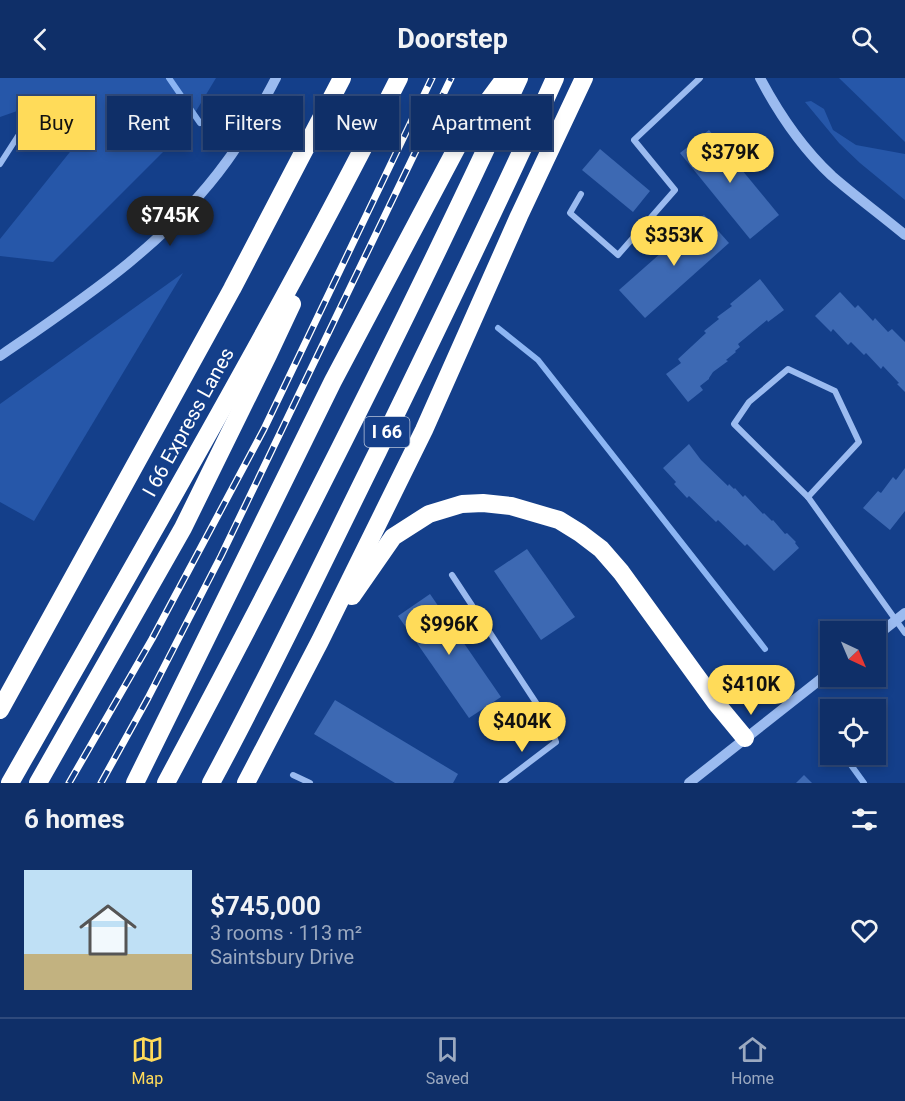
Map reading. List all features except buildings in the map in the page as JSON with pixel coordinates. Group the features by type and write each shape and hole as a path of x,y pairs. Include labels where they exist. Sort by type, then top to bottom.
{"highway":[{"path":"0,710 232,289 342,78"},
{"name":"I 66 Express Lanes","path":"10,783 210,431 349,176 399,78"},
{"path":"135,783 338,371 465,132 505,78"},
{"path":"166,783 243,640 360,410 519,78"},
{"name":"I 66","path":"211,783 336,536 481,237 555,78"},
{"path":"246,783 320,641 424,430 519,216 584,78"},
{"path":"38,783 183,528 268,355 349,176"},
{"path":"320,641 393,537 429,514 462,504 483,503 511,506 560,520 601,549 621,572 709,693 745,738"}],"street":[{"path":"0,356 78,303 169,228 226,163 254,119 276,78"},
{"path":"581,194 570,213 618,255 675,190 634,140 700,78"},
{"path":"760,78 778,111 810,153 832,176 905,235"},
{"path":"0,164 18,136"},
{"path":"808,497 859,442 835,391 788,369 749,402 734,424 808,497 901,617 905,633"},
{"path":"452,575 550,724 556,742 502,783"},
{"path":"886,628 901,617"},
{"path":"689,783 820,680"},
{"path":"293,775 310,783"}],"shaded area":[{"path":"0,78 216,78 203,96 191,119 191,96 107,96 107,150 165,150 53,262 0,256 0,239 72,150 95,150 95,96 18,96 18,111 0,117"},
{"path":"839,78 905,78 905,142"},
{"path":"811,101 824,109 833,130 856,145 905,154 905,200 839,143 805,102"},
{"path":"183,273 34,521 0,502 0,404"}],"waterway":[{"path":"169,78 200,123"},
{"path":"498,328 538,360 765,649"},
{"path":"851,765 864,783"}],"railway":[{"path":"69,783 152,639 264,429 432,78"},
{"path":"101,783 148,698 221,556 451,78"}]}
